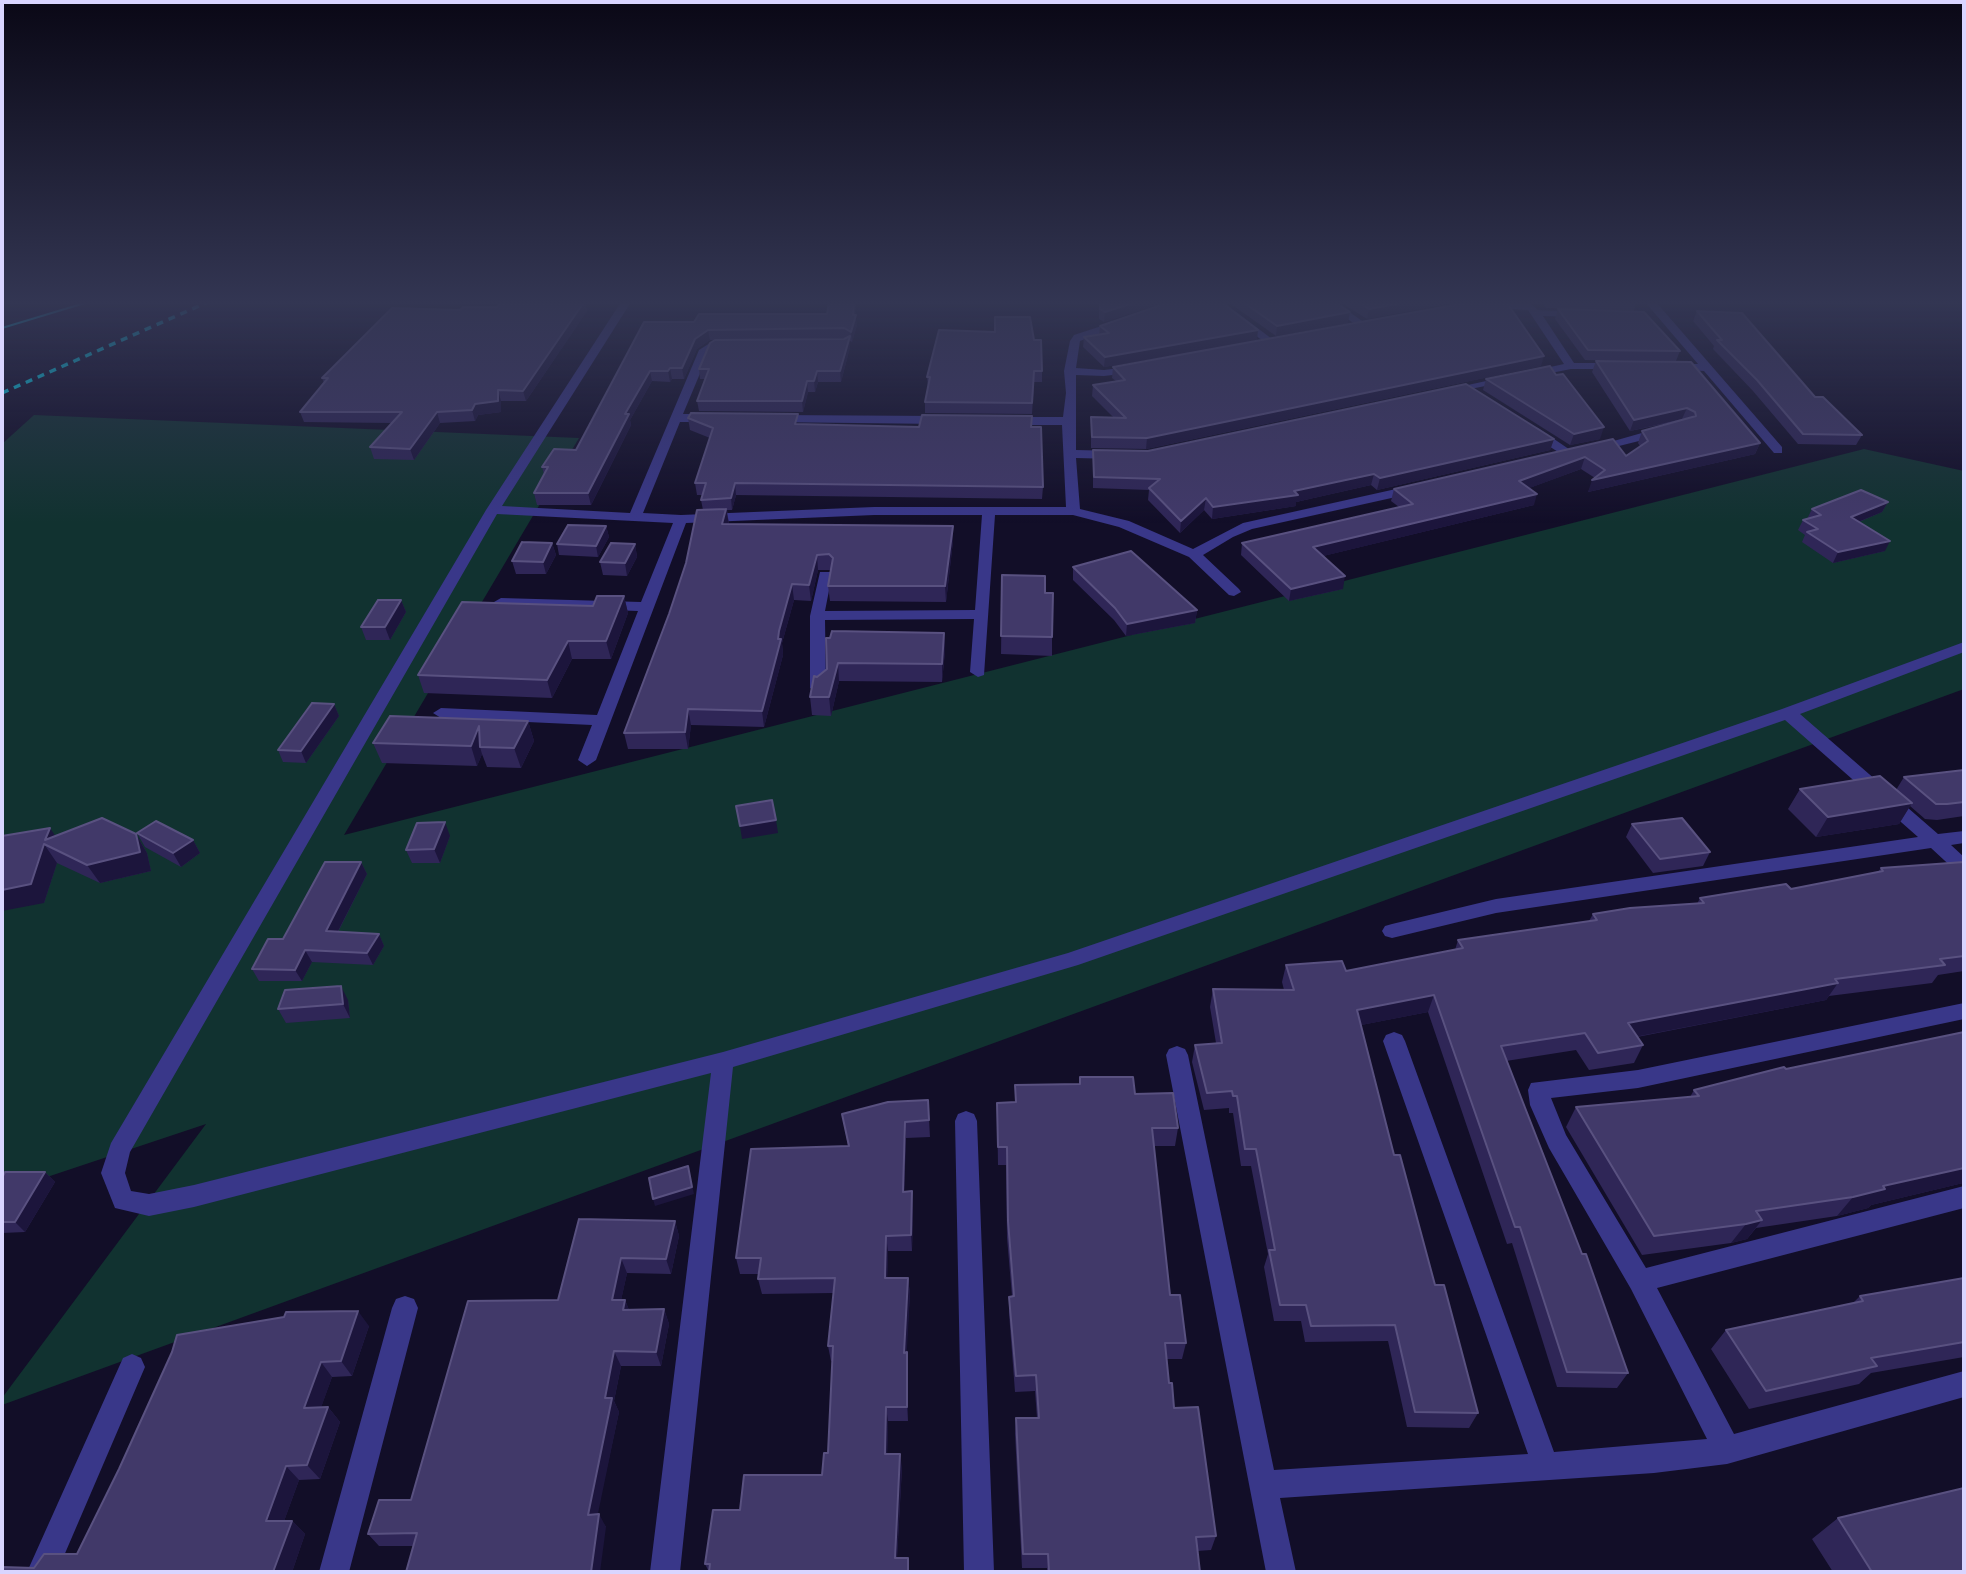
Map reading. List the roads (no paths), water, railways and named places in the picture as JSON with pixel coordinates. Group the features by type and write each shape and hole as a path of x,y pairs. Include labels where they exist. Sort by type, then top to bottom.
{"street":[{"path":"579,375 493,510 119,1150 113,1173 124,1200 149,1205 194,1196 723,1061 1071,960 1788,713 1964,647"},
{"path":"635,517 693,375"},
{"path":"1070,375 1072,393 1068,421 1073,511"},
{"path":"1439,394 1526,375"},
{"path":"1715,375 1778,450"},
{"path":"1466,388 1477,396"},
{"path":"676,418 730,418"},
{"path":"757,419 960,420"},
{"path":"1001,421 1068,421"},
{"path":"1523,425 1563,455 1670,429"},
{"path":"1070,454 1133,455"},
{"path":"1194,554 1228,534 1248,526 1422,487"},
{"path":"493,510 681,519 874,511 1073,511 1124,524 1194,554 1234,592"},
{"path":"978,672 989,511"},
{"path":"587,760 681,519"},
{"path":"818,688 817,616 825,575"},
{"path":"501,602 647,607"},
{"path":"817,616 982,614"},
{"path":"441,713 603,720"},
{"path":"1788,713 1964,867"},
{"path":"1392,931 1496,906 1964,837"},
{"path":"1727,1450 1640,1281 1557,1141 1541,1105 1539,1090 1638,1079 1964,1011"},
{"path":"1394,1041 1545,1464"},
{"path":"1177,1055 1281,1572"},
{"path":"665,1572 723,1061"},
{"path":"966,1121 979,1572"},
{"path":"1640,1281 1964,1197"},
{"path":"334,1572 405,1308"},
{"path":"42,1572 132,1367"},
{"path":"1264,1485 1545,1464 1654,1459 1727,1450 1964,1384"}],"railway":[{"path":"2,393 42,375"}]}
